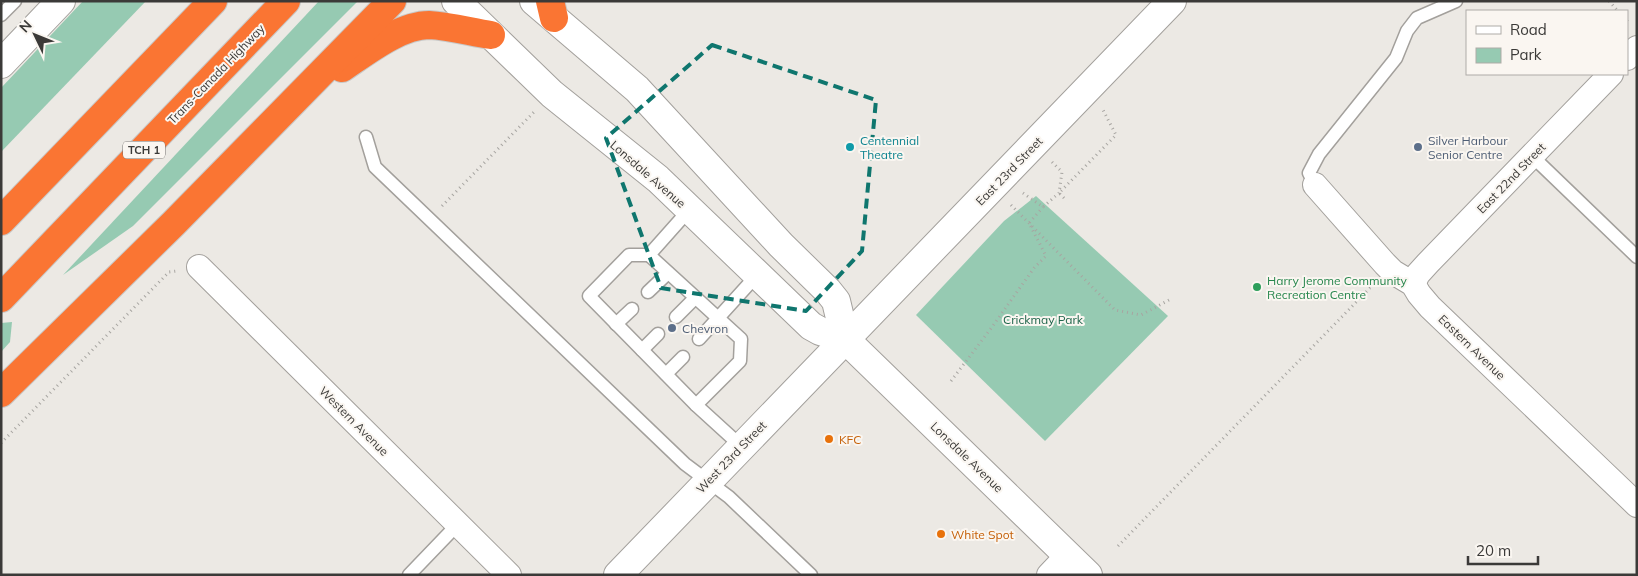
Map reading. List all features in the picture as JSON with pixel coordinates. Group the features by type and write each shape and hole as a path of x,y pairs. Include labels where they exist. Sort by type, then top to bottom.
{"highway":[{"path":"1,221 212,1"},
{"name":"Trans-Canada Highway","path":"1,298 286,1"},
{"path":"1,393 181,216 392,1"},
{"path":"305,91 400,32 420,26 429,26 491,35"}],"main road":[{"path":"1,64 61,1"},
{"name":"Lonsdale Avenue","path":"456,1 552,94 658,179 811,326 845,339 1088,575"},
{"name":"East 23rd Street","path":"845,339 1172,1"},
{"path":"546,7 637,89 781,245 828,291 836,301 845,339"},
{"name":"West 23rd Street","path":"618,575 845,339"}],"street":[{"path":"1628,57 1637,48"},
{"name":"East 22nd Street","path":"1413,284 1418,274 1428,263 1610,75"},
{"name":"Eastern Avenue","path":"1315,185 1393,272 1413,284 1430,307 1637,505"},
{"name":"Western Avenue","path":"199,268 508,575"},
{"path":"1049,575 1068,555"}],"lane":[{"path":"1,15 15,1"},
{"path":"1315,185 1309,173 1319,154 1396,58 1407,31 1417,18 1456,1"},
{"path":"366,137 375,167 685,464 729,496 811,575"},
{"path":"1532,156 1637,257"},
{"path":"690,210 649,254 629,255 589,296 696,405 741,446"},
{"path":"649,254 740,339 740,361 696,405"},
{"path":"648,292 668,273"},
{"path":"699,339 757,275"},
{"path":"676,317 695,298"},
{"path":"616,324 632,309"},
{"path":"642,350 658,334"},
{"path":"666,374 683,357"},
{"path":"409,575 458,525"}],"path":[{"path":"430,218 552,94"},
{"path":"1029,223 1116,135 1103,110"},
{"path":"1052,162 1062,172 1059,192 1064,198"},
{"path":"1022,193 1043,207"},
{"path":"1011,205 1115,310 1141,315 1169,300"},
{"path":"951,381 1034,268 1046,256 1029,223"},
{"path":"1,443 169,272 199,268"},
{"path":"1118,546 1370,288 1379,286"}],"highlighted area":[{"path":"712,45 876,100 862,251 806,311 661,288 606,138"}],"green space":[{"path":"83,1 146,1 1,152 1,88"},
{"path":"319,1 358,1 133,226 63,275"},
{"name":"Crickmay Park","path":"1036,196 1168,316 1045,441 916,315 1004,221"},
{"path":"12,322 10,342 1,352 1,323"}],"place":[{"name":"Centennial Theatre","path":"850,147"},
{"name":"Silver Harbour Senior Centre","path":"1418,147"},
{"name":"Harry Jerome Community Recreation Centre","path":"1257,287"},
{"name":"Chevron","path":"672,328"},
{"name":"KFC","path":"829,439"},
{"name":"White Spot","path":"941,534"}]}
